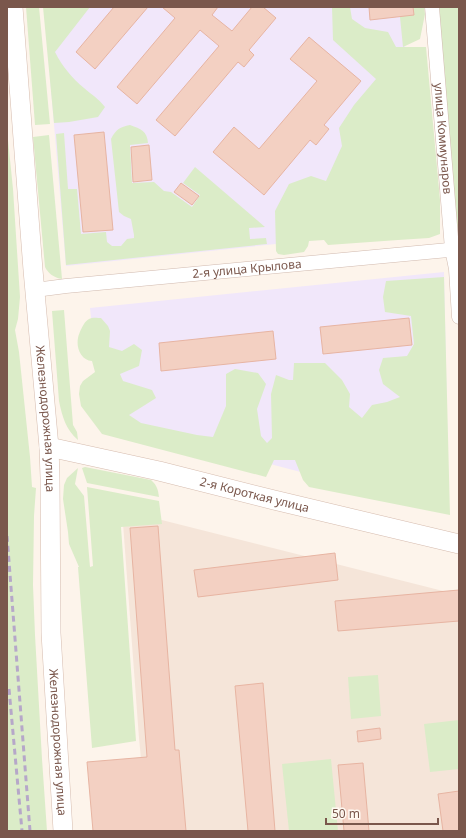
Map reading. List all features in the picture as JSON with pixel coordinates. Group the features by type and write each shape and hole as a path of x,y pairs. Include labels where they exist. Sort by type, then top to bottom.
{"main road":[{"name":"Железнодорожная улица","path":"13,7 49,447 51,633 63,831"},
{"name":"2-я Короткая улица","path":"49,447 158,470 274,500 459,544"}],"street":[{"name":"улица Коммунаров","path":"432,7 455,249 459,317"},
{"name":"2-я улица Крылова","path":"35,290 455,249"}],"shaded area":[{"path":"44,7 402,7 420,229 66,266"},
{"path":"444,272 449,511 102,420 90,308"},
{"path":"122,510 459,595 459,831 148,831 139,738"}],"green space":[{"path":"26,7 39,7 50,124 35,125"},
{"path":"43,7 90,7 55,52 71,76 105,107 98,117 54,123"},
{"path":"332,7 350,7 352,19 365,28 388,32 396,47 426,47 440,200 440,234 429,238 328,245 324,240 309,241 304,252 284,255 278,254 276,251 275,211 289,184 311,176 326,181 342,146 339,128 354,105 376,79 333,40"},
{"path":"399,7 424,7 425,14 420,39 403,47"},
{"path":"437,7 459,7 459,234 456,230"},
{"path":"130,125 145,133 148,143 130,145 132,183 154,182 164,191 171,192 192,207 200,195 183,183 195,167 265,227 249,228 250,239 266,238 267,244 66,265 56,134 64,133 68,189 77,189 81,234 106,232 107,242 112,246 121,246 127,239 134,238 134,235 131,219 119,212 111,139 119,129"},
{"path":"7,130 13,189 20,297 18,319 15,330 19,352 32,487 36,488 33,585 47,831 7,831"},
{"path":"49,135 62,279 56,278 45,267 33,137"},
{"path":"444,277 450,515 309,487 303,480 295,460 274,460 266,477 102,434 81,406 79,394 80,386 83,381 95,372 92,361 82,356 80,353 78,338 85,322 90,318 101,318 108,326 110,331 109,347 122,351 134,344 142,350 139,366 120,374 123,381 152,390 156,398 129,415 141,423 213,437 226,406 226,374 235,369 258,373 266,384 257,409 261,436 267,443 272,438 271,394 276,375 293,380 294,363 325,363 342,380 350,394 349,407 362,418 372,405 387,402 400,397 383,384 379,370 383,358 407,356 414,344 411,316 385,312 383,297 386,281"},
{"path":"64,310 73,425 77,432 78,440 70,432 65,422 59,401 52,311"},
{"path":"85,467 151,480 157,488 159,497 87,483 82,468"},
{"path":"78,468 75,484 84,496 90,567 93,566 87,487 159,501 162,524 121,527 136,741 92,748 79,567 69,544 63,499 64,485 67,478"},
{"path":"378,675 381,716 351,719 348,677"},
{"path":"459,720 459,769 430,772 424,724"},
{"path":"331,759 338,831 289,831 282,764"}],"building":[{"path":"114,7 148,7 95,69 76,52"},
{"path":"162,7 218,7 212,15 232,31 252,7 263,7 276,18 249,50 254,55 244,67 238,62 175,136 156,120 219,46 200,30 137,104 117,87 175,18"},
{"path":"369,7 413,7 414,15 370,20"},
{"path":"309,37 361,81 324,125 329,129 316,145 310,140 264,195 213,152 234,127 259,149 317,81 290,59"},
{"path":"104,132 113,230 83,232 74,135"},
{"path":"149,145 152,180 133,182 131,147"},
{"path":"181,183 199,196 192,205 174,192"},
{"path":"409,318 412,345 323,354 320,327"},
{"path":"273,331 276,359 161,371 159,343"},
{"path":"158,526 175,750 179,750 186,831 93,831 87,762 147,757 130,528"},
{"path":"335,553 338,580 198,597 194,570"},
{"path":"459,590 459,621 338,631 335,601"},
{"path":"263,683 275,831 248,831 235,686"},
{"path":"380,728 381,739 358,742 357,731"},
{"path":"363,763 369,831 344,831 338,765"},
{"path":"459,791 459,831 443,831 438,794"}],"railway":[{"path":"7,536 30,831"},
{"path":"9,689 22,831"}]}
